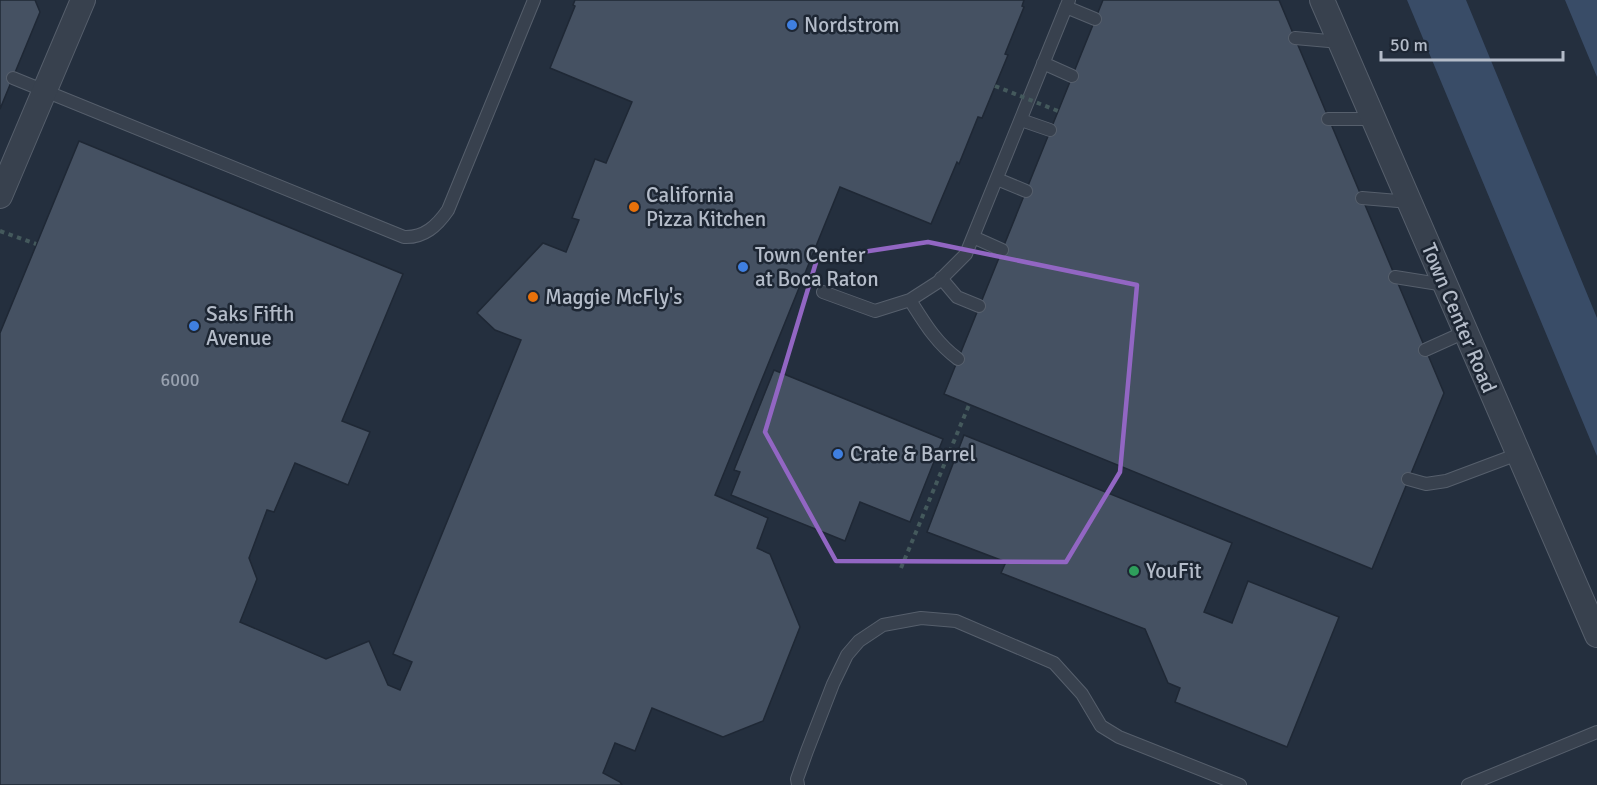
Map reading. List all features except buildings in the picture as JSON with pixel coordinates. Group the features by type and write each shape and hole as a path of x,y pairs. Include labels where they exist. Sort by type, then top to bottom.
{"street":[{"path":"0,196 83,0"},
{"name":"Town Center Road","path":"1322,0 1597,635"}],"lane":[{"path":"13,78 404,237 414,237 440,222 448,210 534,0"},
{"path":"823,292 875,311 909,300 941,278 966,254 1068,4 1095,19"},
{"path":"1295,39 1340,42"},
{"path":"1043,63 1072,76"},
{"path":"1329,119 1373,119"},
{"path":"1021,120 1050,130"},
{"path":"997,179 1026,191"},
{"path":"1362,198 1410,202"},
{"path":"973,237 1002,250"},
{"path":"1395,277 1445,285"},
{"path":"941,278 957,297 979,306"},
{"path":"909,300 933,336 943,348 958,359"},
{"path":"1425,350 1465,332"},
{"path":"1408,479 1426,484 1446,481 1518,454"},
{"path":"798,785 797,779 807,751 847,655 859,641 883,626 921,618 956,621 1053,663 1082,694 1101,726 1119,737 1240,785"},
{"path":"1468,785 1597,732"}],"path":[{"path":"995,86 1058,111"},
{"path":"0,231 36,244"},
{"path":"901,568 969,405"}],"highlighted area":[{"path":"928,242 1137,285 1120,472 1066,562 836,561 765,432 817,259"}],"water":[{"path":"1407,0 1466,0 1597,318 1597,456"},
{"path":"1565,0 1597,0 1597,77"}],"place":[{"name":"Nordstrom","path":"792,25"},
{"name":"California Pizza Kitchen","path":"634,207"},
{"name":"Town Center at Boca Raton","path":"743,267"},
{"name":"Maggie McFly's","path":"533,297"},
{"name":"Saks Fifth Avenue","path":"194,326"},
{"name":"Crate & Barrel","path":"838,454"},
{"name":"YouFit","path":"1134,571"}]}
